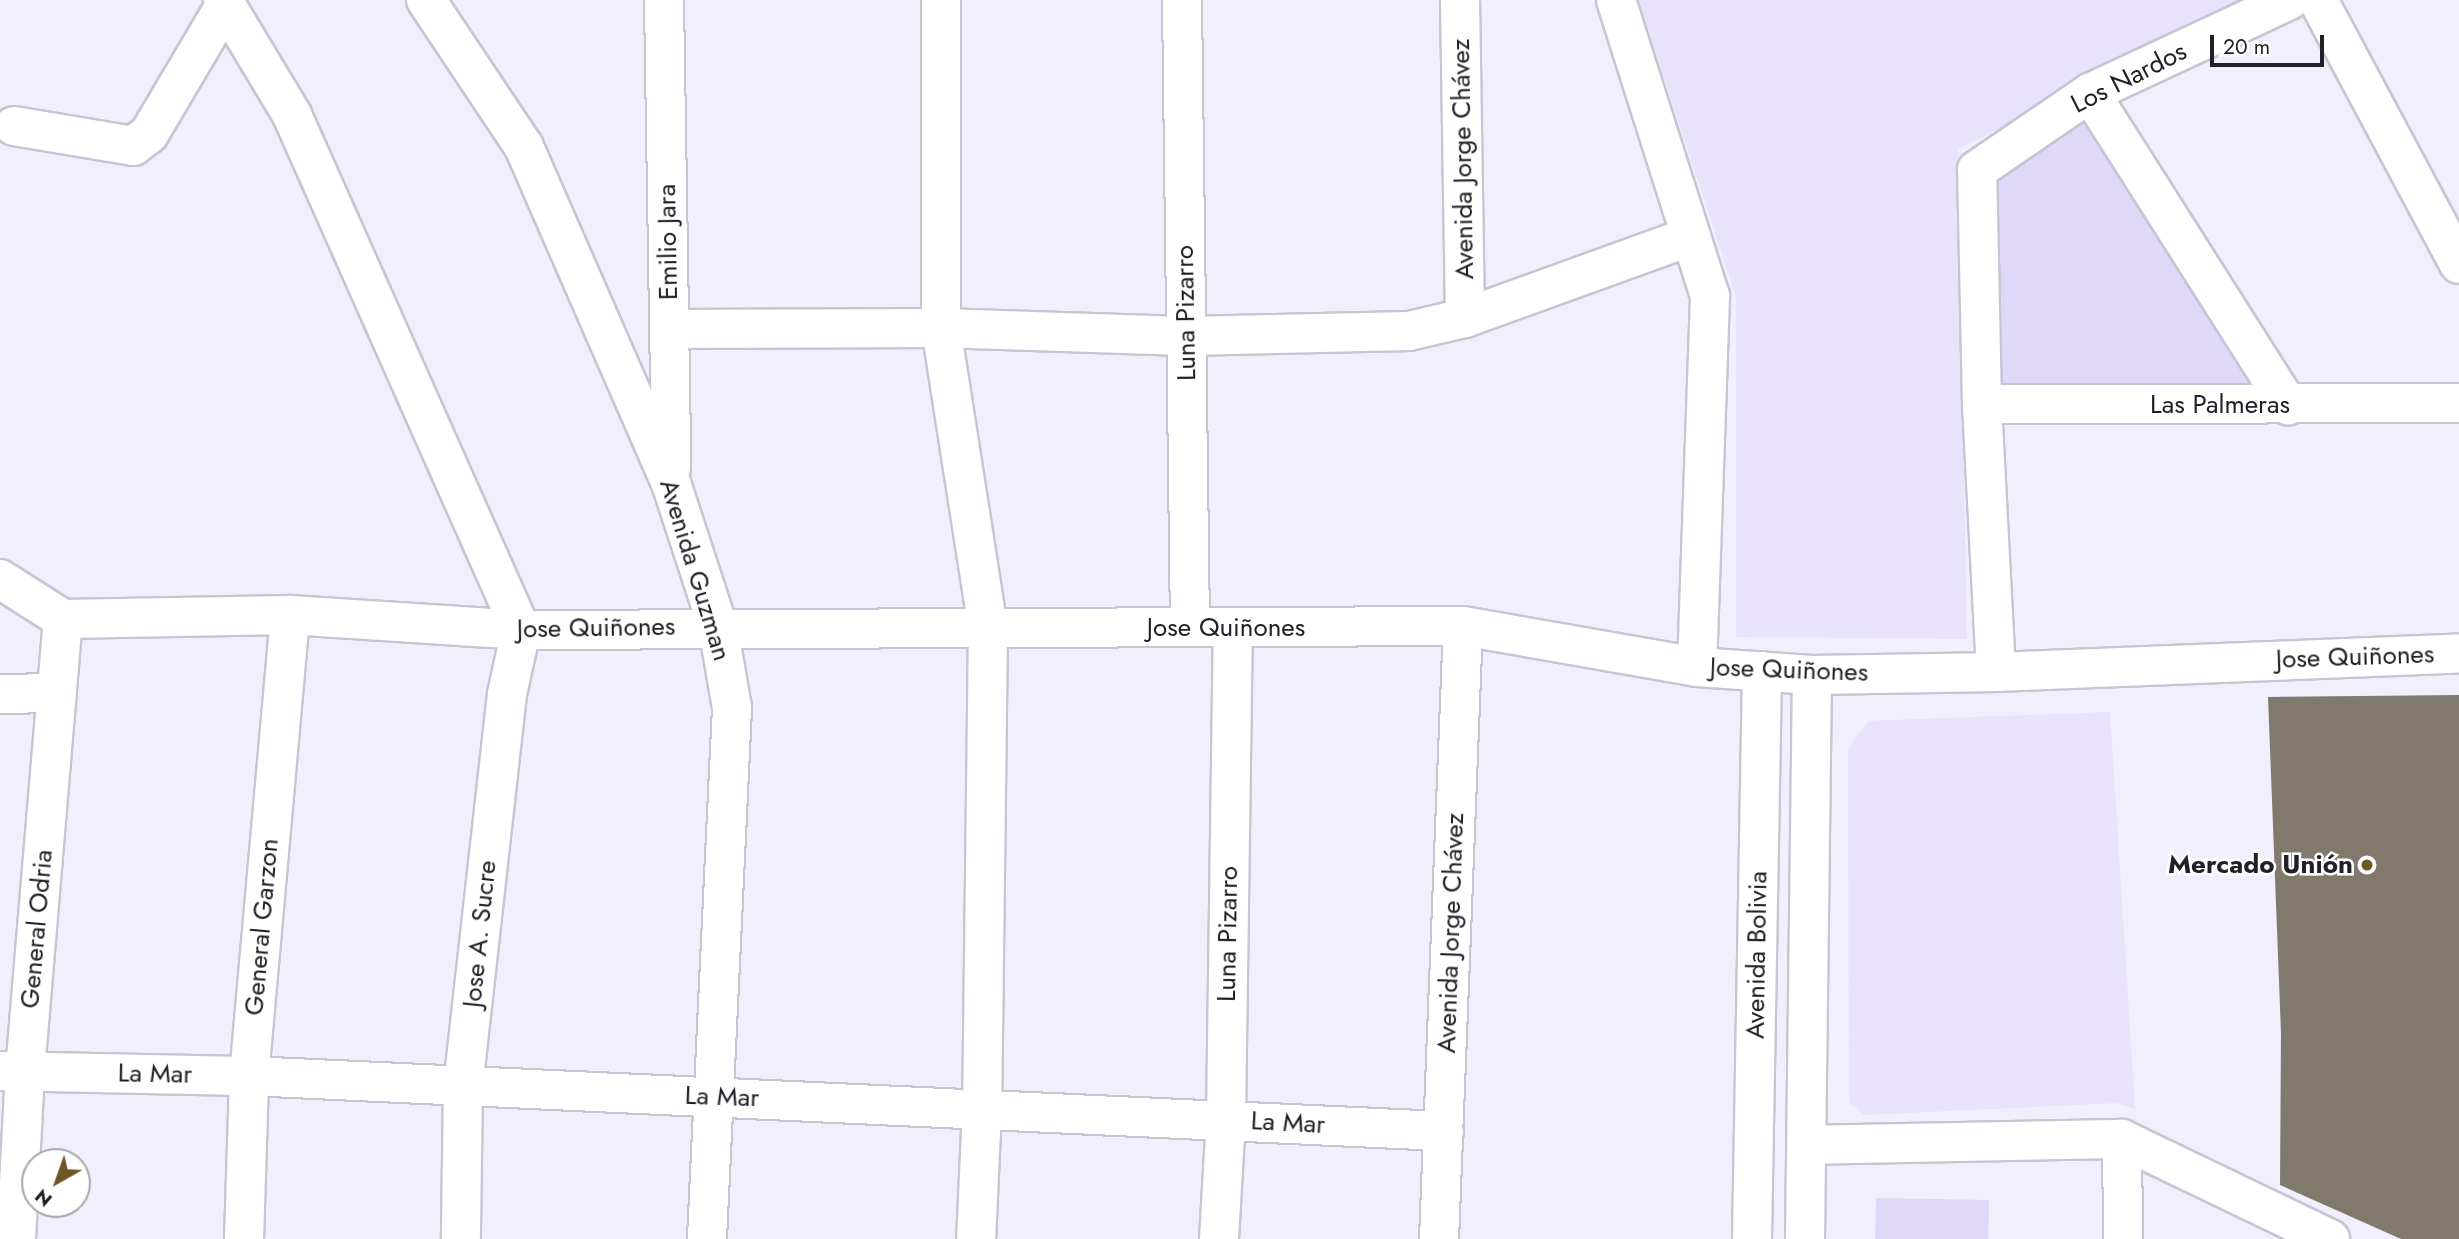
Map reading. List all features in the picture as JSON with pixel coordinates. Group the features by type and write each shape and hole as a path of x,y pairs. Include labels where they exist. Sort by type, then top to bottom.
{"street":[{"name":"Avenida Guzman","path":"426,0 524,147 671,483 718,627 732,708 707,1239"},
{"name":"Emilio Jara","path":"664,0 671,483"},
{"path":"941,0 941,328 988,628 982,1109 976,1239"},
{"name":"Luna Pizarro","path":"1182,0 1190,627"},
{"name":"Avenida Jorge Chávez","path":"1460,0 1465,318"},
{"path":"1616,0 1710,296 1697,667"},
{"name":"Los Nardos","path":"1982,404 1977,170 2090,93 2289,0"},
{"path":"2318,0 2459,264"},
{"path":"15,126 133,146 149,134 223,4 292,116 521,630"},
{"path":"2090,93 2288,405"},
{"path":"669,329 941,328 1186,336 1409,331 1465,318 1691,236"},
{"name":"Las Palmeras","path":"1982,404 2459,403"},
{"path":"1982,404 1996,672"},
{"path":"0,579 63,619"},
{"name":"Jose Quiñones","path":"63,619 290,615 521,630 718,627 1233,629 1463,626 1697,667 1812,674 1996,672 2459,653"},
{"name":"General Garzon","path":"244,1239 249,1076 290,615"},
{"name":"General Odria","path":"16,1239 12,1071 57,693 63,619"},
{"name":"Avenida Jorge Chávez","path":"1439,1239 1463,626"},
{"name":"Luna Pizarro","path":"1219,1239 1226,1119 1233,629"},
{"name":"Jose A. Sucre","path":"461,1239 463,1087 507,694 521,630"},
{"name":"Avenida Bolivia","path":"1752,1239 1762,671"},
{"name":"Avenida Bolivia","path":"1805,1239 1812,674"},
{"path":"0,694 57,693"},
{"name":"La Mar","path":"12,1071 249,1076 1444,1131"},
{"path":"1807,1144 2122,1139 2330,1239"},
{"path":"2122,1139 2123,1239"}],"shaded area":[{"path":"1638,0 2260,0 1958,149 1967,639 1736,637 1736,296"},
{"path":"2084,115 2262,390 1999,390 1991,181"},
{"path":"2110,712 2135,1109 2117,1103 1864,1115 1849,1102 1848,749 1868,721"},
{"path":"1876,1198 1989,1200 1988,1239 1875,1239"}],"building":[{"name":"Mercado Unión","path":"2459,695 2459,1239 2401,1239 2280,1185 2281,1033 2268,697"}],"place":[{"name":"Mercado Unión","path":"2367,865"}]}
